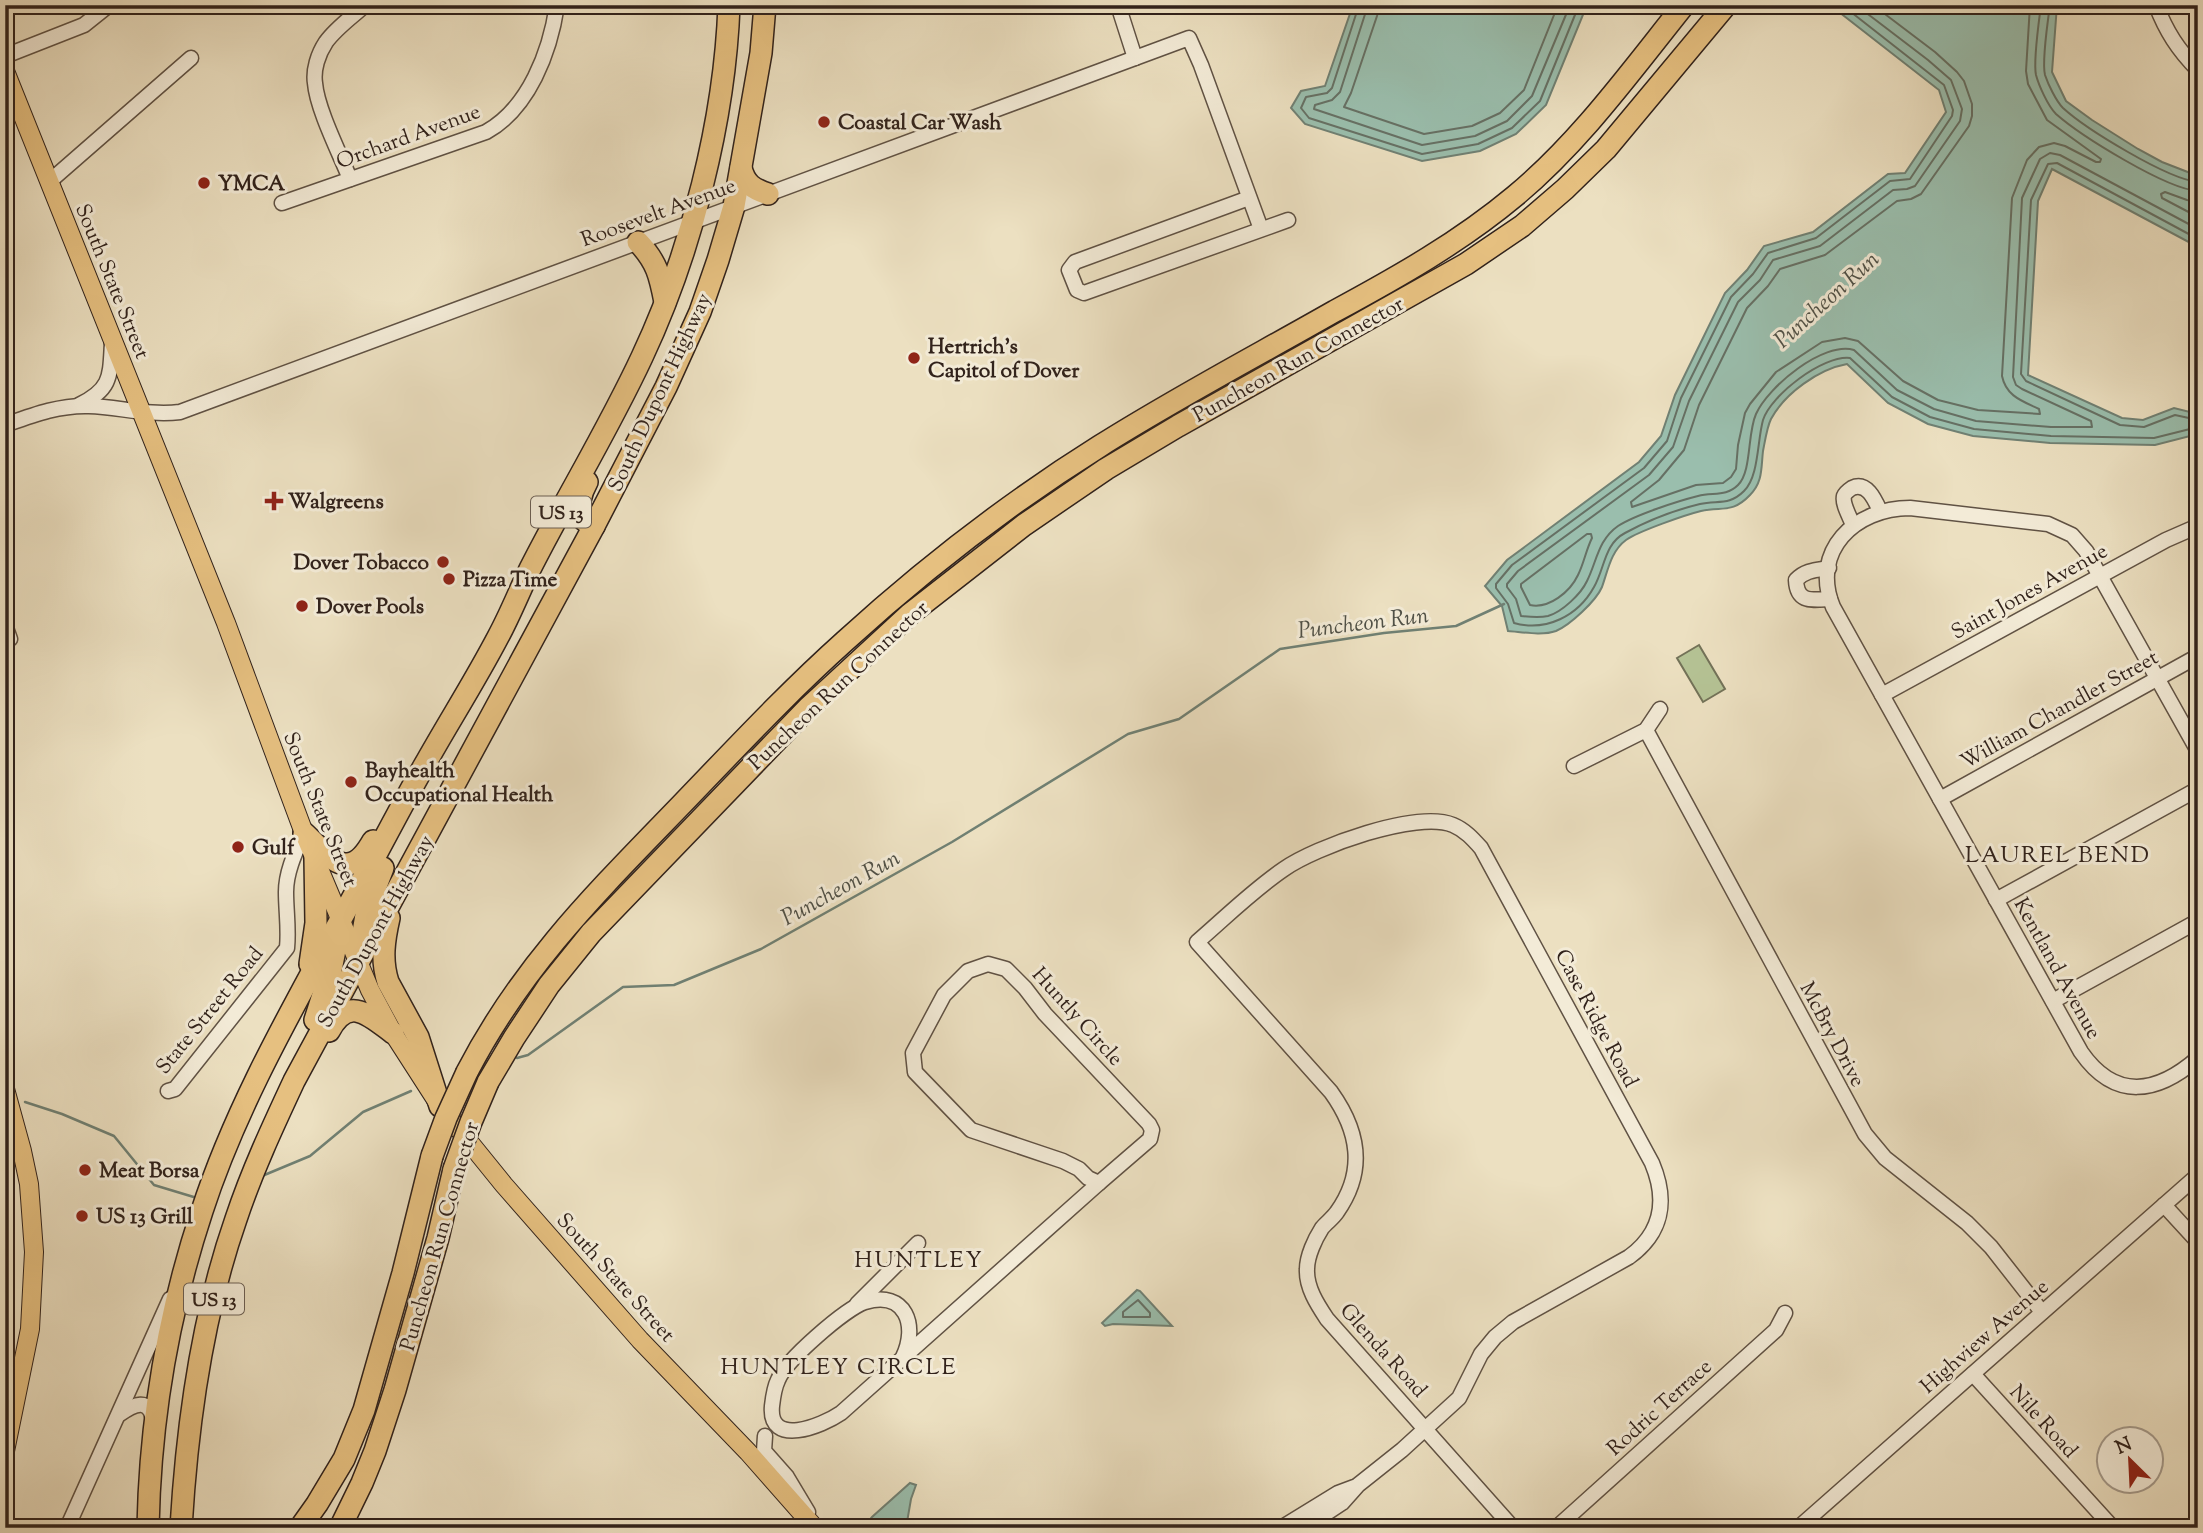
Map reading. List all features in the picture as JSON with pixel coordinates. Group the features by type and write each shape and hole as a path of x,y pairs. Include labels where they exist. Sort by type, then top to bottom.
{"highway":[{"name":"South Dupont Highway","path":"148,1528 153,1430 165,1353 186,1263 223,1154 305,987 422,770 500,634 530,569 633,374 665,303 704,176 715,123 729,5"},
{"name":"Puncheon Run Connector","path":"340,1528 362,1483 395,1390 438,1238 454,1169 488,1082 549,985 598,926 808,708 910,614 1024,525 1106,470 1178,426 1454,271 1522,226 1606,149 1726,5"},
{"name":"South Dupont Highway","path":"181,1528 184,1467 204,1343 230,1236 262,1149 294,1081 661,398 700,312 719,260 741,168 761,53 765,7"},
{"name":"Puncheon Run Connector","path":"300,1528 344,1459 363,1410 406,1262 432,1156 446,1118 467,1072 505,1006 535,963 580,910 775,708 882,607 978,530 1099,447 1406,272 1496,211 1536,178 1578,134 1679,11"},
{"path":"741,168 749,185 768,194"},
{"path":"704,176 712,200 719,206 730,208"},
{"path":"638,242 650,255 659,273 665,303"},
{"path":"594,526 583,519 580,513 583,491 623,413 633,374"},
{"path":"359,961 367,909 383,867 448,745 500,634"},
{"path":"304,833 333,860 344,865 355,863 368,849 422,770"},
{"path":"305,987 316,923 315,858"},
{"path":"397,892 384,939 385,973 418,1037 440,1106"},
{"path":"294,1081 331,970 342,919"},
{"path":"262,1149 338,1018 352,1011 365,1012 393,1033"}],"main road":[{"name":"South State Street","path":"5,71 226,623 304,833 370,990 393,1033 440,1106 504,1185 640,1340 817,1528"},
{"path":"5,1089 29,1184 34,1252 30,1329 12,1382 5,1451"}],"street":[{"path":"5,56 84,24 109,5"},
{"path":"351,179 318,99 314,83 315,69 325,44 365,5"},
{"name":"Orchard Avenue","path":"282,203 486,132 499,125 526,93 534,77 554,26 557,5"},
{"path":"1118,5 1135,58"},
{"path":"2156,5 2164,27 2175,45 2198,69"},
{"name":"Roosevelt Avenue","path":"76,407 166,414 192,408 1189,38 1249,198"},
{"path":"49,182 191,58"},
{"path":"1261,229 1249,198 1075,262 1069,270 1077,290 1084,293 1261,229 1288,219"},
{"path":"5,425 47,411 76,407 92,399 107,384 110,377 112,337"},
{"path":"1881,511 1863,487 1848,490 1844,496 1844,503 1853,524 1881,511 1910,508 2048,524 2072,535 2086,551 2101,576 2198,751"},
{"name":"Kentland Avenue","path":"1853,524 1841,537 1830,559 1827,580 1830,599 2081,1052 2091,1067 2106,1079 2120,1085 2152,1086 2167,1081 2198,1058"},
{"name":"Saint Jones Avenue","path":"1882,695 2166,540 2198,526"},
{"path":"1829,568 1800,575 1796,585 1801,597 1830,599"},
{"name":"William Chandler Street","path":"1940,799 2198,656"},
{"path":"1574,766 1646,730 1660,709"},
{"name":"McBry Drive","path":"1646,730 1865,1134 1885,1158 1958,1216 1991,1247 2042,1312"},
{"path":"1996,900 2198,789"},
{"name":"Case Ridge Road","path":"1197,942 1269,880 1309,856 1354,837 1409,822 1436,821 1452,824 1469,834 1482,848 1652,1163 1661,1196 1660,1212 1653,1232 1644,1246 1513,1322 1495,1337 1482,1354 1459,1398 1426,1429 1359,1485 1342,1503 1300,1525 1281,1528"},
{"name":"State Street Road","path":"168,1091 175,1089 287,948 289,932 286,889 291,861 304,833"},
{"path":"2053,1001 2198,921"},
{"name":"Glenda Road","path":"1197,942 1331,1092 1351,1126 1356,1149 1355,1173 1336,1213 1322,1229 1312,1248 1307,1268 1310,1288 1326,1319 1513,1528"},
{"name":"Huntly Circle","path":"776,1426 785,1429 810,1428 832,1419 1150,1139 1152,1130 1149,1124 1006,969 988,964 968,971 944,995 913,1052 915,1072 971,1130 1063,1161 1099,1183"},
{"name":"Highview Avenue","path":"1798,1528 2198,1175"},
{"path":"2164,1205 2198,1242"},
{"path":"748,1452 776,1426 771,1414 773,1395 788,1364 855,1306 918,1243"},
{"path":"67,1528 186,1263"},
{"path":"855,1306 886,1300 903,1309 916,1324 926,1327 947,1319"},
{"name":"Rodric Terrace","path":"1556,1528 1776,1330 1785,1313"},
{"path":"903,1357 909,1335 908,1316"},
{"name":"Nile Road","path":"1973,1374 2113,1528"},
{"path":"118,1415 138,1404 145,1405 152,1414 153,1430"},
{"path":"765,1436 764,1451 786,1476 817,1528"}],"shaded area":[{"path":"1699,645 1725,689 1703,702 1677,658"}],"water":[{"path":"1353,5 1587,5 1546,105 1516,134 1480,151 1422,161 1305,124 1291,108 1301,91 1325,86"},
{"path":"1830,5 2057,5 2052,72 2066,101 2138,149 2198,176 2198,247 2052,169 2038,201 2028,375 2122,418 2143,420 2174,408 2198,414 2198,434 2155,445 2050,443 1973,436 1928,424 1888,403 1847,364 1836,367 1814,377 1794,391 1777,409 1767,430 1759,480 1744,501 1732,507 1684,516 1626,540 1613,555 1599,593 1582,612 1562,628 1545,633 1508,631 1502,606 1485,586 1507,560 1639,462 1661,436 1675,395 1725,293 1747,270 1764,246 1813,232 1888,174 1905,173 1946,112 1939,90"},
{"path":"1137,1290 1172,1326 1105,1326 1102,1323"},
{"path":"910,1483 916,1485 906,1528 867,1528 872,1517"}],"waterway":[{"name":"Puncheon Run","path":"517,1058 528,1055 623,987 674,985 761,949 952,842 1128,734 1179,719 1280,649 1384,633 1456,626 1504,604"},
{"name":"Puncheon Run","path":"262,1176 310,1156 363,1112 411,1091"},
{"name":"Puncheon Run","path":"25,1102 114,1136 154,1185 197,1198"}],"place":[{"name":"Coastal Car Wash","path":"824,122"},
{"name":"YMCA","path":"204,183"},
{"name":"Hertrich’s Capitol of Dover","path":"914,358"},
{"name":"Walgreens","path":"274,501"},
{"name":"Dover Tobacco","path":"443,562"},
{"name":"Pizza Time","path":"449,579"},
{"name":"Dover Pools","path":"302,606"},
{"name":"Bayhealth Occupational Health","path":"351,782"},
{"name":"Gulf","path":"238,847"},
{"name":"Meat Borsa","path":"85,1170"},
{"name":"US 13 Grill","path":"82,1216"}],"district":[{"name":"LAUREL BEND","path":"2058,854"},
{"name":"HUNTLEY","path":"919,1259"},
{"name":"HUNTLEY CIRCLE","path":"839,1366"}]}
